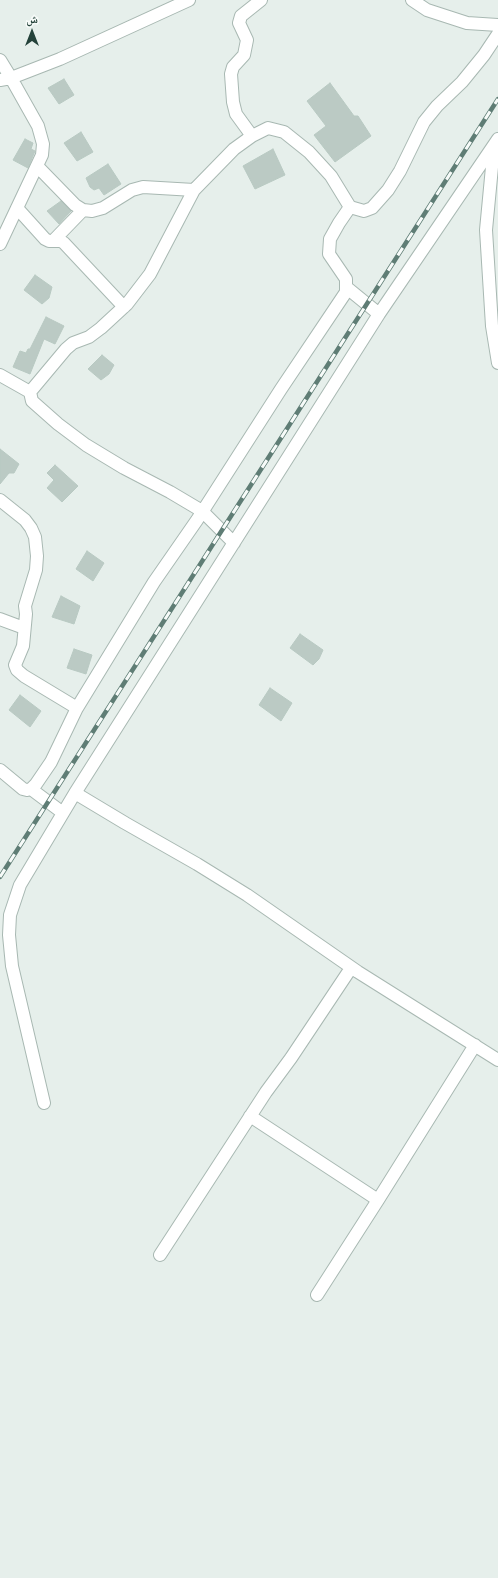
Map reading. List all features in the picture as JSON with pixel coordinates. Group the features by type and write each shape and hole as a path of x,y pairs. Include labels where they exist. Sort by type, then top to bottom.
{"street":[{"path":"6,79 60,59 190,0"},
{"path":"252,136 236,114 233,102 231,74 233,67 244,55 247,40 239,23 241,16 260,0"},
{"path":"412,0 427,10 466,23 498,25"},
{"path":"30,392 66,350 74,343 89,337 124,307 150,274 194,190 234,149 252,136 268,128 284,132 309,152 331,176 350,207 364,211 372,208 388,190 400,171 424,122 437,106 462,82 484,55 498,34"},
{"path":"0,60 6,79 38,126 43,144 42,155 0,244"},
{"path":"44,1103 12,966 9,935 10,915 20,885 75,793 379,314 496,142"},
{"path":"496,142 486,230 492,326 498,363"},
{"path":"37,166 75,205 83,210 92,211 103,208 132,190 143,187 194,190"},
{"path":"31,789 51,762 77,708 154,582 346,292 346,279 329,254 330,239 350,207"},
{"path":"17,208 45,239 61,241 124,307"},
{"path":"54,241 83,210"},
{"path":"346,286 379,314"},
{"path":"0,375 30,392 32,401 58,424 86,445 202,511 234,543"},
{"path":"0,500 25,520 31,528 35,537 38,556 36,570 25,606 23,646 15,666 24,676 77,708"},
{"path":"0,619 24,628"},
{"path":"0,770 23,789 31,789 63,813"},
{"path":"75,793 247,894 351,968 498,1060"},
{"path":"160,1255 250,1116 351,968"},
{"path":"317,1295 475,1045"},
{"path":"250,1116 378,1200"}],"building":[{"path":"64,79 74,95 59,104 48,88"},
{"path":"330,83 354,116 358,116 371,136 335,162 314,135 326,126 307,101"},
{"path":"81,132 93,152 77,161 64,143"},
{"path":"25,139 33,143 31,149 35,151 28,168 13,160"},
{"path":"273,149 285,175 255,189 243,166"},
{"path":"108,164 121,184 104,195 99,188 94,190 90,187 86,178"},
{"path":"61,201 71,211 59,224 47,211"},
{"path":"35,275 52,287 49,298 42,304 24,290"},
{"path":"46,317 64,326 55,344 44,339 30,374 13,367 20,351 26,353 28,349 30,349"},
{"path":"102,355 114,365 109,374 101,380 88,369"},
{"path":"0,449 19,464 14,473 9,473 0,484"},
{"path":"55,465 78,486 62,502 47,488 54,480 47,473"},
{"path":"87,551 104,563 93,581 76,569"},
{"path":"61,596 80,606 74,624 52,617"},
{"path":"300,634 323,650 319,659 313,665 290,648"},
{"path":"74,649 92,655 86,674 67,668"},
{"path":"270,688 292,703 281,721 259,705"},
{"path":"20,695 41,711 30,727 9,710"}],"railway":[{"path":"0,877 498,99"}]}
